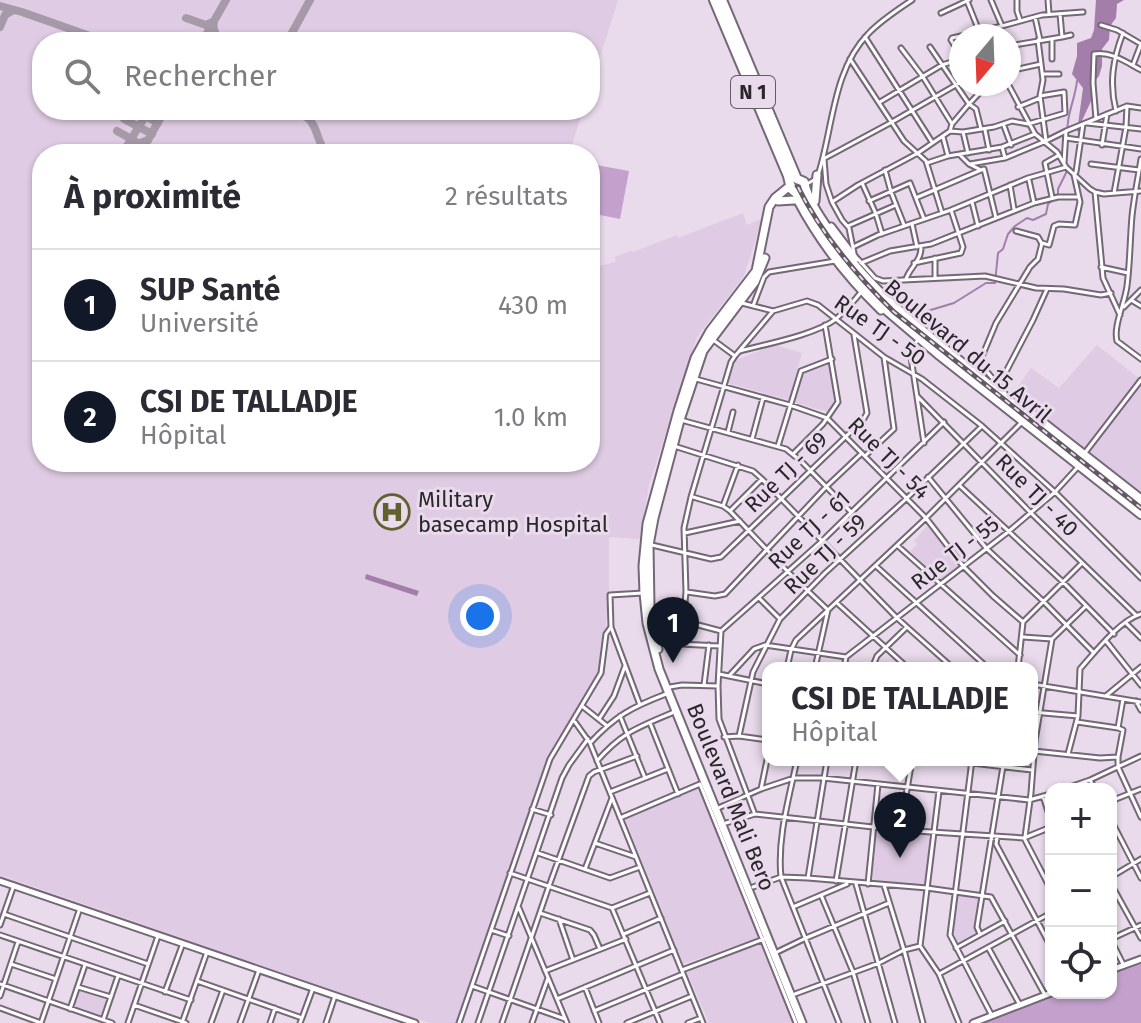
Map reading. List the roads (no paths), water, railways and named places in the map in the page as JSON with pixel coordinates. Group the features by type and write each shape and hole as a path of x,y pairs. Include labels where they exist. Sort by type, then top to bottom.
{"highway":[{"name":"N 1","path":"714,0 787,173 787,182 797,190"},
{"name":"Boulevard du 15 Avril","path":"722,0 797,190 841,260 884,308 1141,516"},
{"name":"Boulevard du 15 Avril","path":"797,190 839,246 885,299 1141,502"}],"main road":[{"path":"815,202 817,175"},
{"name":"Boulevard Mali Bero","path":"797,190 778,201 772,212 763,266 755,282 710,331 699,348 688,377 654,518 649,545 647,593 652,643 669,690 766,939 776,952 804,1023"},
{"name":"Boulevard Mali Bero","path":"797,190 775,198 768,210 756,271 703,351 647,524 643,566 657,643 676,711 717,813 726,823 753,887 804,1023"},
{"name":"Boulevard du 15 Avril","path":"797,190 815,202 852,256 894,301 1141,502"},
{"name":"Boulevard du 15 Avril","path":"797,190 835,261 862,291 917,341 1141,516"}],"street":[{"path":"817,175 838,92 850,59 865,37 912,0"},
{"path":"991,0 1001,24"},
{"path":"1048,0 1049,14"},
{"path":"941,13 968,1 977,24"},
{"path":"1016,1 1020,20"},
{"path":"1008,24 1049,14 1083,12"},
{"path":"1060,14 1062,37"},
{"path":"1035,17 1046,141"},
{"path":"1101,25 1141,44 1133,65"},
{"path":"1116,111 1114,56 1123,33"},
{"path":"1021,44 1071,35"},
{"path":"865,37 932,142"},
{"path":"1052,38 1052,59"},
{"path":"930,47 949,72"},
{"path":"901,48 952,124"},
{"path":"1096,119 1094,54 1114,56 1141,70"},
{"path":"850,59 904,141 927,163 942,213"},
{"path":"879,103 949,62"},
{"path":"1021,68 1041,64"},
{"path":"1042,75 1059,74"},
{"path":"823,160 949,88"},
{"path":"832,202 950,131 983,129 1012,121 1028,124 1064,113 1065,94 1040,97 1018,107"},
{"path":"965,96 976,109 989,150"},
{"path":"950,131 952,124 977,96"},
{"path":"1013,96 1035,134 1046,141 1074,175 1095,192 1138,192"},
{"path":"1113,193 1127,106"},
{"path":"969,164 1005,158 1127,106 1141,108"},
{"path":"1102,145 1107,114"},
{"path":"1085,123 1141,129"},
{"path":"1042,244 1049,245 1055,225 1074,226 1079,198 1074,175 1085,123"},
{"path":"1003,125 1011,145"},
{"path":"1065,165 1066,131"},
{"path":"963,132 968,153"},
{"path":"927,163 948,156 1011,145 1035,134"},
{"path":"943,135 948,156"},
{"path":"1066,138 1141,149"},
{"path":"1002,147 1005,158"},
{"path":"960,155 969,164 985,171 996,218"},
{"path":"1052,198 1045,162 1059,155"},
{"path":"1124,307 1132,212 1138,192 1141,159"},
{"path":"823,160 832,202 848,226 855,255 880,281 985,276 1047,289 1101,295 1111,293"},
{"path":"1091,164 1139,170"},
{"path":"853,247 1065,165"},
{"path":"885,170 904,225"},
{"path":"917,198 981,170"},
{"name":"Boulevard Mali Bero","path":"797,190 817,175"},
{"path":"1028,178 1034,203"},
{"path":"862,183 882,234"},
{"path":"869,201 910,183 924,219"},
{"path":"1010,185 1014,210"},
{"path":"1095,192 1101,267 1105,284 1120,315"},
{"path":"861,263 890,251 919,247 959,234 1034,203 1052,198 1079,198"},
{"path":"972,202 978,226"},
{"path":"848,226 897,205"},
{"path":"914,263 961,253 963,247 951,210"},
{"path":"1132,212 1141,214"},
{"path":"906,279 910,268 920,258 912,223"},
{"path":"1005,393 983,367 981,359 996,323 1031,265 1038,259 1042,244 1038,237 1016,231"},
{"path":"935,257 935,278"},
{"path":"753,306 769,272 835,261"},
{"path":"1101,267 1128,273"},
{"path":"999,385 1047,289"},
{"path":"1141,290 1124,307 1115,339 1141,359"},
{"path":"740,351 825,325 836,319 862,291"},
{"path":"1131,300 1141,306"},
{"name":"Rue TJ - 50","path":"773,311 807,301 818,305 884,357 913,372 982,426 1055,492 1141,578"},
{"path":"681,644 686,592 683,534 691,497 735,356 773,311 736,302"},
{"path":"793,454 838,402 825,325"},
{"name":"Rue TJ - 69","path":"649,545 718,559 865,418 867,413 854,335"},
{"path":"712,338 735,356"},
{"path":"917,341 910,351 924,443"},
{"path":"686,592 722,596 826,487 894,429 884,357"},
{"path":"778,446 801,371 832,359"},
{"name":"Rue TJ - 54","path":"693,378 827,418 926,518 963,566 1023,622"},
{"path":"1084,454 1141,380"},
{"name":"Rue TJ - 40","path":"917,396 1031,513 1138,614"},
{"path":"752,439 763,398"},
{"path":"728,433 733,412"},
{"path":"680,420 778,446 793,454 851,512"},
{"name":"Rue TJ - 61","path":"721,631 823,540 944,422"},
{"path":"788,662 796,640 926,518 1021,423"},
{"name":"Rue TJ - 59","path":"739,736 750,681 780,619 982,426"},
{"path":"671,445 753,471 897,618 946,662"},
{"path":"723,506 738,465"},
{"name":"Rue TJ - 55","path":"846,657 1008,532 1055,492 1077,468"},
{"path":"928,477 987,549 1094,653"},
{"path":"730,511 762,479"},
{"path":"959,485 1114,634"},
{"path":"691,497 730,511 828,610"},
{"path":"683,534 740,521"},
{"path":"897,545 1020,655"},
{"path":"1019,662 1023,622 1082,563"},
{"path":"876,566 981,662"},
{"path":"640,705 611,627 610,595 647,593"},
{"path":"759,598 780,619"},
{"path":"837,602 901,662"},
{"path":"1038,721 1052,639 1086,606"},
{"path":"816,662 828,610"},
{"path":"1068,754 1078,716 1080,669 1106,641 1138,614"},
{"path":"683,621 721,631 718,714 755,814"},
{"path":"1126,623 1141,638"},
{"path":"459,1023 550,759 602,671 606,634 611,627"},
{"path":"874,662 907,627"},
{"path":"1022,637 1052,639"},
{"path":"1106,641 1141,685"},
{"path":"657,643 720,646"},
{"path":"704,685 709,645"},
{"path":"729,676 754,649 767,645 846,657 845,662"},
{"path":"599,719 614,696 625,666"},
{"path":"1105,696 1141,667"},
{"path":"719,674 762,683"},
{"path":"1038,684 1138,701 1141,710"},
{"path":"478,1023 566,770 589,741 620,716 682,685 718,686"},
{"path":"1118,728 1123,699"},
{"path":"582,706 606,725"},
{"path":"597,761 627,732 676,711"},
{"path":"1040,713 1078,716"},
{"path":"620,716 645,778"},
{"path":"574,720 589,741 702,1020 688,1023"},
{"path":"650,722 678,794"},
{"path":"1077,722 1123,730 1118,767 1141,817"},
{"path":"724,737 762,739"},
{"path":"1038,751 1118,757"},
{"path":"502,1023 589,776 637,756"},
{"path":"1081,783 1140,757"},
{"path":"761,789 766,766"},
{"path":"796,766 785,817 781,877 839,1023"},
{"path":"808,878 826,766"},
{"path":"836,881 855,766"},
{"path":"900,830 911,766"},
{"path":"971,766 949,932 992,1016"},
{"path":"980,934 977,929 995,837 1003,766"},
{"path":"1015,766 1032,770"},
{"path":"1032,766 1024,838 1045,878"},
{"path":"585,869 611,795 668,769"},
{"path":"620,818 700,784 717,813 761,789 794,778 823,778 1029,800 1043,796 1045,802"},
{"path":"868,884 878,784"},
{"path":"1117,798 1141,789"},
{"path":"939,791 920,946 939,974 959,1023"},
{"path":"532,809 551,815"},
{"path":"726,823 755,814 995,837 1024,838 1045,829"},
{"path":"1117,832 1141,878"},
{"path":"995,837 1045,935"},
{"path":"595,843 636,857"},
{"path":"537,853 610,878 640,867"},
{"path":"1117,873 1141,859"},
{"path":"510,873 612,908 651,893"},
{"path":"753,887 781,877 808,878 955,891 992,898 1045,989"},
{"path":"0,881 401,1021 415,1023"},
{"path":"793,907 853,882"},
{"path":"853,882 895,1023"},
{"path":"0,925 14,885"},
{"path":"884,885 923,1023"},
{"path":"821,895 853,972 868,1023"},
{"path":"1117,895 1141,938"},
{"path":"776,952 889,903"},
{"path":"0,1008 41,1023 80,908"},
{"path":"519,908 566,1021"},
{"path":"612,908 660,1023"},
{"path":"540,913 590,930 600,949"},
{"path":"4,914 148,964"},
{"path":"939,974 1045,917"},
{"path":"545,971 600,949 661,918"},
{"path":"559,919 573,960"},
{"path":"956,948 1005,921"},
{"path":"1117,936 1141,925"},
{"path":"491,930 509,936"},
{"path":"0,935 191,1000"},
{"path":"128,1023 158,935"},
{"path":"594,1011 766,939 796,1023"},
{"path":"0,996 19,941"},
{"path":"165,992 183,943"},
{"path":"795,994 920,946"},
{"path":"989,948 1020,1005"},
{"path":"557,999 674,950"},
{"path":"1117,951 1124,966"},
{"path":"134,1005 184,1023 207,952"},
{"path":"1117,968 1141,959"},
{"path":"11,964 56,979"},
{"path":"70,1009 85,965"},
{"path":"240,1023 259,970"},
{"path":"103,1020 118,976"},
{"path":"532,1023 548,978"},
{"path":"197,981 301,1020 313,988"},
{"path":"2,985 112,1023"},
{"path":"472,986 566,1021"},
{"path":"78,987 111,997"},
{"path":"585,987 599,1023"},
{"path":"211,1023 223,990"},
{"path":"973,1023 1045,995"},
{"path":"326,1023 335,996"},
{"path":"627,1023 692,996"},
{"path":"270,1023 275,1008"}],"waterway":[{"path":"1068,137 1077,81"},
{"path":"1058,195 1066,173 1066,151"},
{"path":"924,312 954,303 986,283 995,283 998,253 1003,249 1008,234 1027,218 1033,220 1046,214 1048,204 1054,199"}],"railway":[{"path":"798,187 841,254 894,312 1141,508"}],"place":[{"name":"Military basecamp Hospital","path":"392,512"},
{"name":"SUP Santé","path":"673,663"},
{"name":"CSI DE TALLADJE","path":"900,858"}]}
